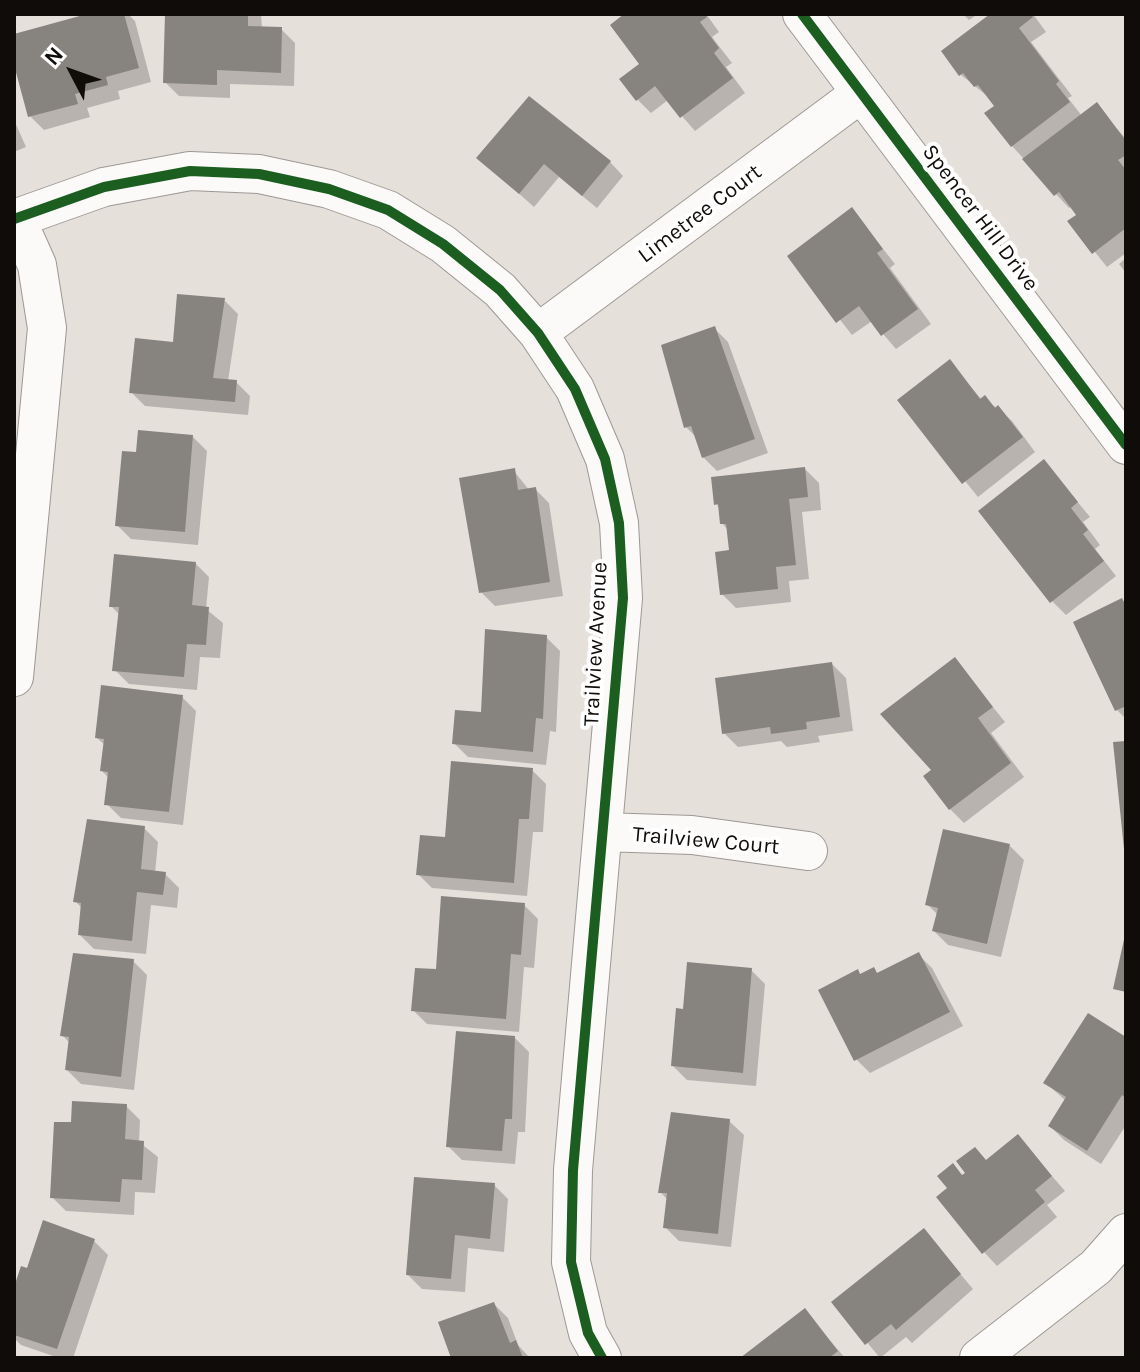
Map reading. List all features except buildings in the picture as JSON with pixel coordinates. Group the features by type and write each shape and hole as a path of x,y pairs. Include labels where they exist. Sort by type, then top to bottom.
{"street":[{"name":"Spencer Hill Drive","path":"802,14 1126,445"},
{"name":"Limetree Court","path":"538,333 861,93"},
{"name":"Trailview Avenue","path":"15,219 104,187 190,171 259,174 329,189 388,210 443,244 500,290 538,333 575,389 605,459 619,523 623,598 573,1170 571,1262 588,1333 602,1358"},
{"path":"14,677 47,328 37,265 15,219"},
{"name":"Trailview Court","path":"603,832 692,835 808,851"},
{"path":"979,1358 1096,1267 1126,1233"}],"cycle path":[{"path":"802,14 1126,445"},
{"path":"14,219 104,187 190,171 259,174 329,189 388,210 443,244 500,290 538,333 575,389 605,459 619,523 623,598 573,1170 571,1262 588,1333 602,1358"}]}
